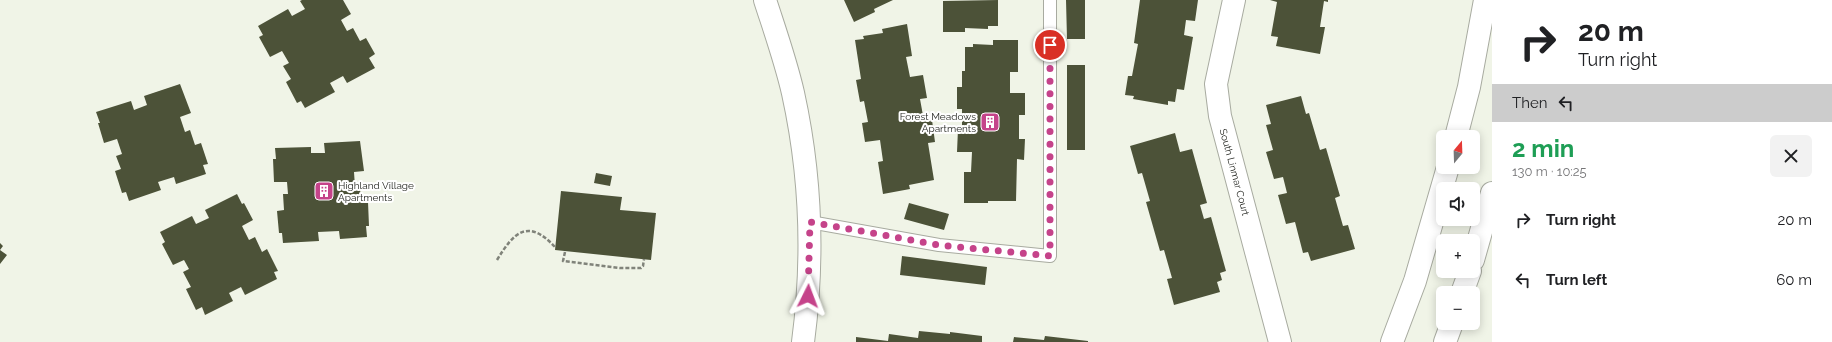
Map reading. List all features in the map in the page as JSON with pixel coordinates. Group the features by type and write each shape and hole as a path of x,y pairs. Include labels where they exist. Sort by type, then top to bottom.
{"street":[{"path":"765,0 793,93 806,176 810,222 807,310 803,342"},
{"name":"South Linmar Court","path":"1234,0 1216,84 1220,116 1280,342"},
{"path":"1458,130 1469,87 1485,0"},
{"path":"1392,342 1415,281 1446,174"},
{"path":"1480,235 1492,193"},
{"path":"1445,342 1449,330"}],"lane":[{"path":"810,222 939,245 1050,256 1050,0"}],"path":[{"path":"497,260 506,246 522,232 535,231 544,236 554,247"},
{"path":"564,252 563,261 620,268 641,268 644,260"}],"building":[{"path":"343,0 351,14 341,20 347,31 353,28 360,41 366,38 375,54 369,58 375,68 347,83 343,76 330,83 335,92 305,108 301,101 297,103 286,82 291,79 283,66 289,63 282,51 270,57 259,37 263,35 258,26 288,9 292,16 305,9 300,1"},
{"path":"844,0 893,0 874,9 875,12 854,22"},
{"path":"998,0 998,26 988,26 988,29 965,28 965,32 943,32 943,1"},
{"path":"1066,0 1085,0 1085,39 1067,39"},
{"path":"1140,0 1198,0 1195,21 1186,20 1184,35 1193,37 1184,90 1177,89 1175,102 1168,101 1168,105 1133,99 1134,96 1125,95 1128,76 1132,76 1138,44 1134,43"},
{"path":"1270,0 1328,0 1328,2 1324,1 1320,27 1325,27 1320,54 1276,46 1278,37 1271,36 1277,2"},
{"name":"Forest Meadows Apartments","path":"907,24 912,56 906,57 910,77 923,75 927,98 920,99 924,121 932,120 935,142 928,143 934,180 909,185 910,189 883,194 878,162 883,161 880,140 865,142 862,123 868,122 864,101 860,102 856,80 861,79 855,40 864,39 863,36 883,33 882,29"},
{"name":"Forest Meadows Apartments","path":"993,40 1018,40 1018,72 1010,72 1010,93 1025,93 1025,115 1019,115 1019,139 1025,139 1024,160 1017,159 1016,201 964,203 964,172 971,172 972,152 957,152 958,129 962,129 962,109 957,109 957,87 962,87 962,71 965,71 965,47 973,47 973,44 993,45"},
{"path":"1067,65 1085,65 1085,150 1067,150"},
{"path":"180,84 191,113 180,117 185,132 190,130 195,145 201,143 208,164 203,165 206,174 176,184 174,177 158,182 161,190 129,201 126,192 122,193 115,171 121,169 116,156 122,154 117,139 104,143 96,112 131,101 134,110 147,105 144,96"},
{"path":"1301,96 1306,114 1309,113 1320,150 1326,148 1340,196 1335,198 1343,226 1348,225 1355,249 1311,261 1308,252 1303,253 1295,222 1286,224 1278,195 1287,193 1283,177 1274,179 1266,152 1273,150 1266,125 1271,124 1266,105"},
{"path":"1175,133 1180,152 1192,149 1207,203 1200,205 1204,219 1211,217 1226,271 1220,273 1222,280 1217,282 1220,292 1174,305 1167,279 1172,278 1164,250 1160,251 1146,202 1150,201 1142,173 1138,174 1130,146"},
{"name":"Highland Village Apartments","path":"360,141 364,171 354,172 355,187 360,187 361,202 368,202 369,226 366,226 367,237 340,239 339,231 318,232 319,241 283,243 282,233 279,233 277,211 284,210 283,194 288,194 287,182 274,182 273,159 276,159 275,148 311,147 311,153 325,153 324,143"},
{"path":"596,173 612,176 610,186 594,183"},
{"path":"561,191 622,197 620,210 656,213 651,260 555,250"},
{"path":"237,194 242,204 244,203 253,220 242,226 249,240 255,237 262,252 267,249 278,271 274,272 277,279 245,295 241,287 229,293 233,301 205,315 202,307 196,310 186,289 191,287 183,272 189,269 184,260 173,265 162,244 165,242 160,232 192,216 196,224 209,218 205,210"},
{"path":"909,203 949,214 944,230 904,219"},
{"path":"0,243 3,246 0,250"},
{"path":"0,250 7,255 0,264"},
{"path":"902,256 987,267 985,285 900,275"},
{"path":"919,331 950,334 950,332 982,336 982,342 856,342 856,337 888,341 889,334 918,338"},
{"path":"1045,336 1088,342 1013,342 1014,337 1044,340"}],"place":[{"name":"Forest Meadows Apartments","path":"990,122"},
{"name":"Highland Village Apartments","path":"324,191"}],"route":[{"path":"808,296 810,222 939,245 1050,256 1050,45"}]}
